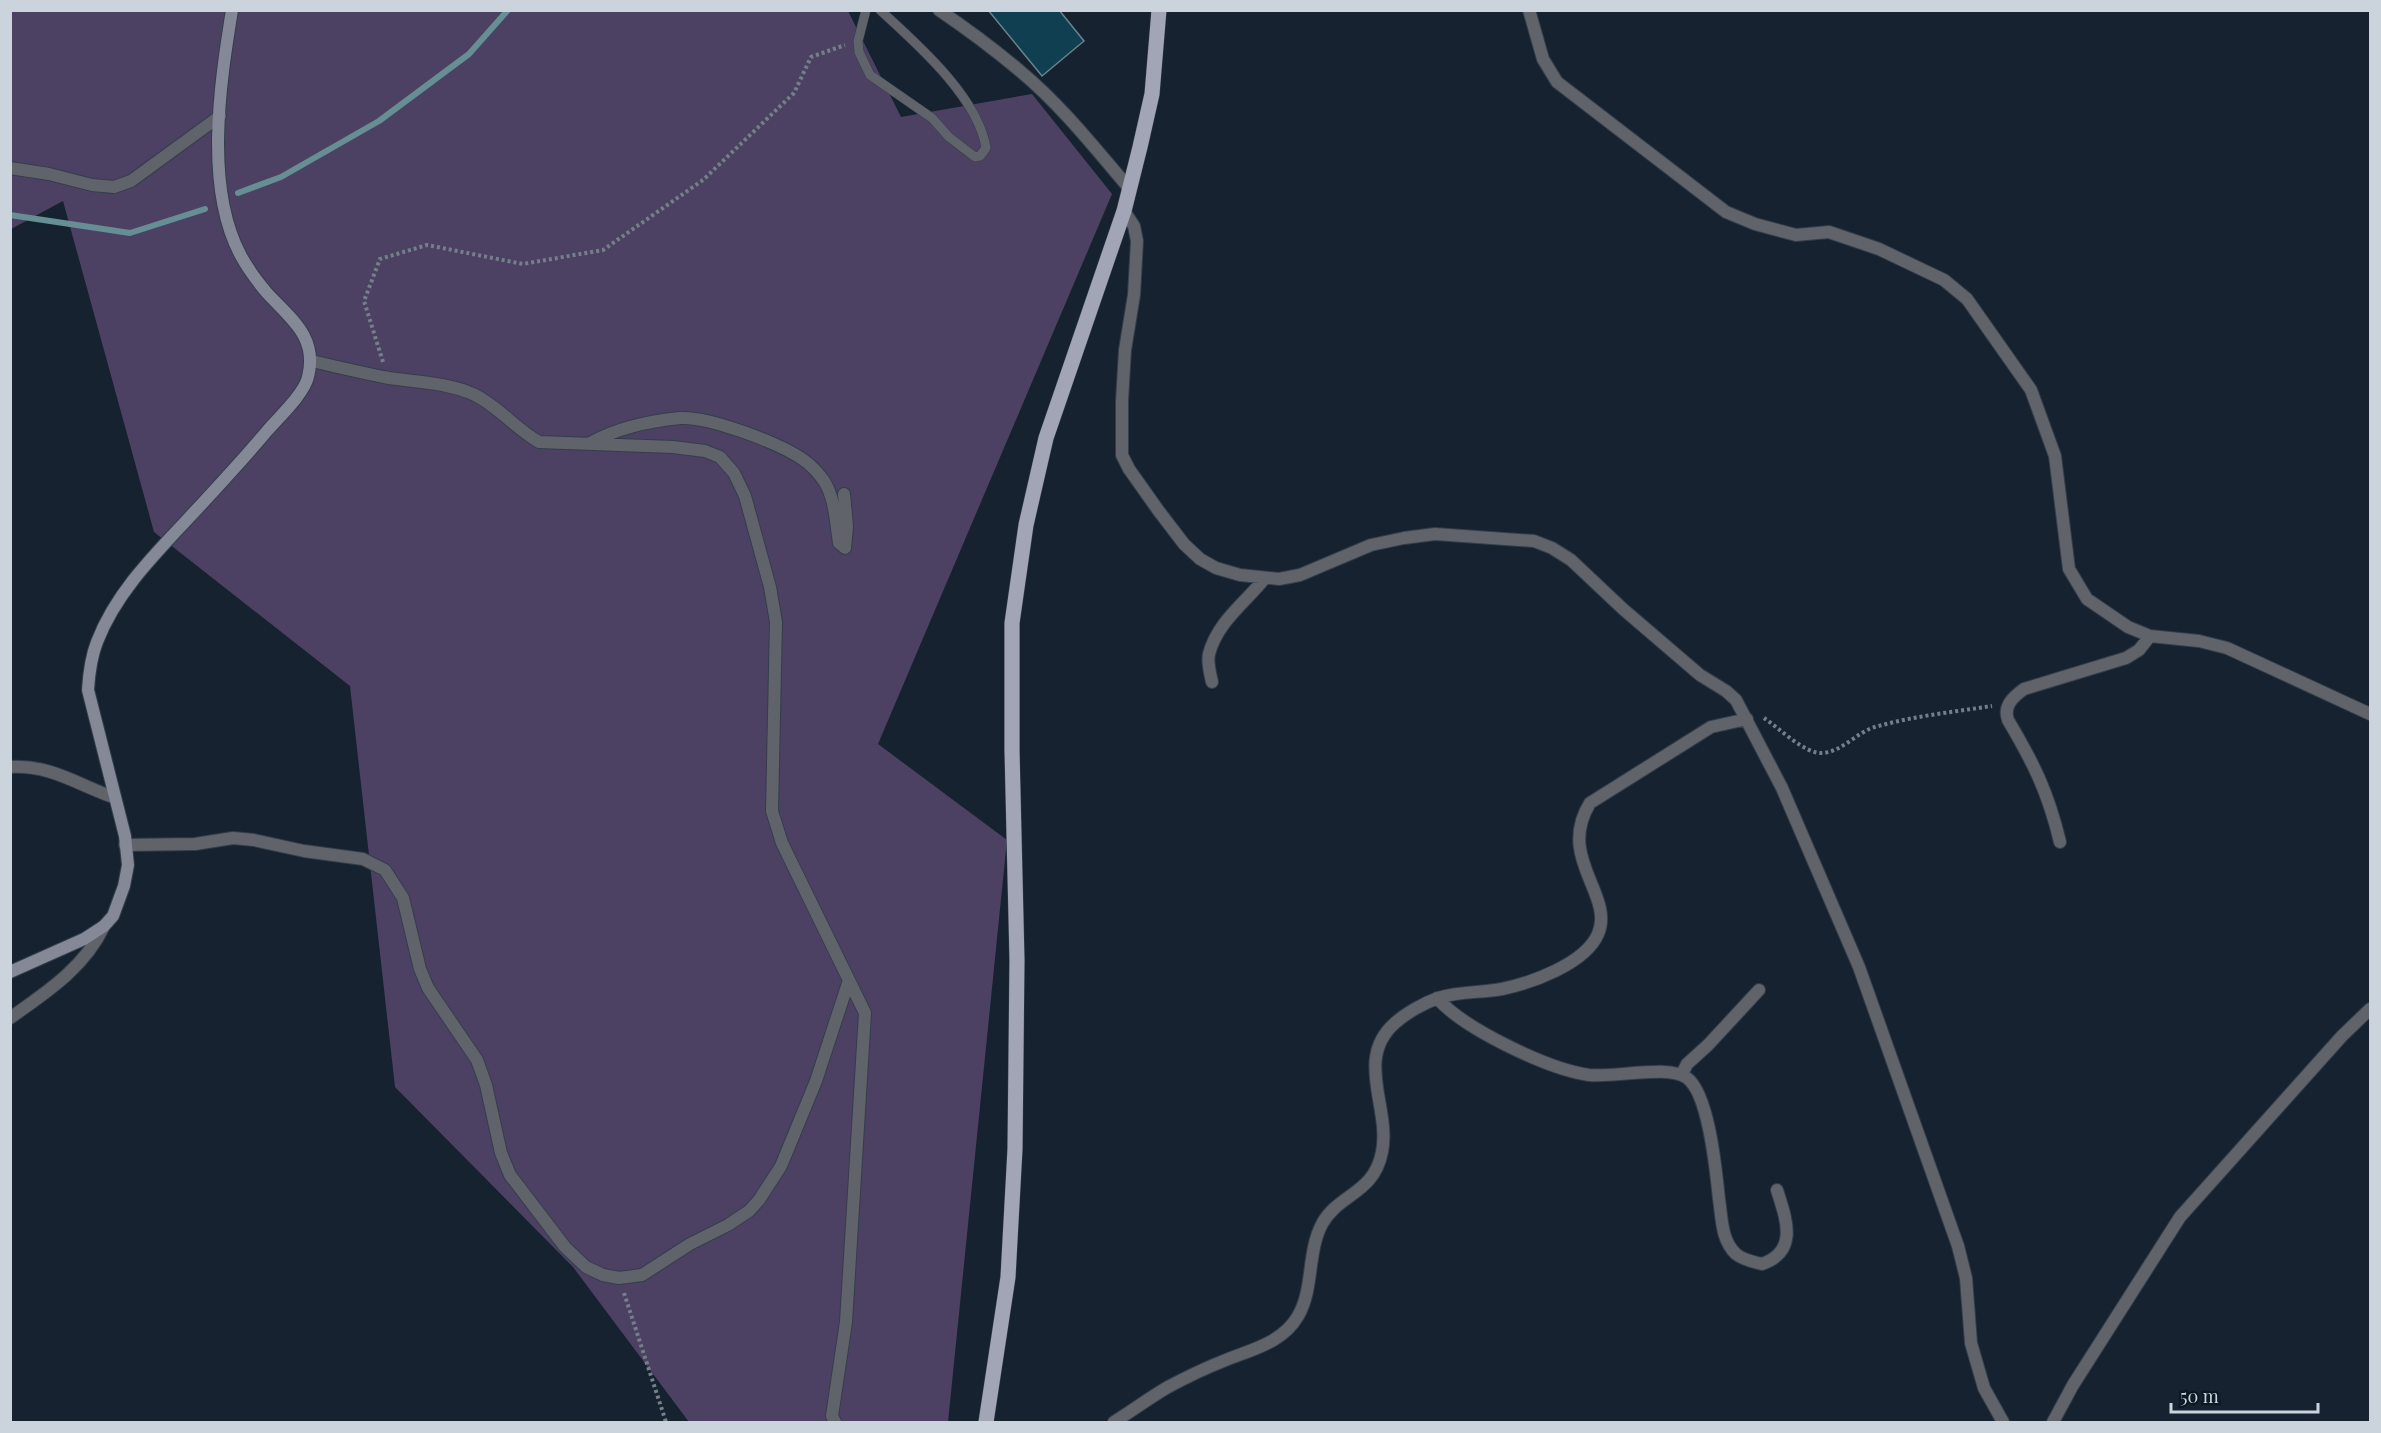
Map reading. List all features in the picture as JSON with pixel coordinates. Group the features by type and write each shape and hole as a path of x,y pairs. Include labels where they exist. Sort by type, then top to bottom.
{"main road":[{"path":"986,1422 1008,1277 1015,1149 1017,960 1012,750 1012,623 1026,525 1046,438 1124,211 1152,94 1159,10"}],"street":[{"path":"10,972 84,939 104,926 113,916 124,886 128,865 125,845 88,690 89,669 96,642 110,614 146,563 242,460 293,401 307,380 312,361 302,330 253,275 231,238 221,198 220,116 232,10"},
{"path":"939,10 1022,72 1083,133 1129,188"},
{"path":"1528,10 1543,58 1557,82 1726,212 1755,224 1796,235 1828,231 1879,249 1944,280 1967,299 2031,390 2055,456 2069,569 2087,599 2128,627 2150,636 2199,641 2227,648 2370,714"},
{"path":"10,168 49,174 92,185 114,187 131,181 220,116"},
{"path":"1124,211 1134,226 1137,242 1137,267 1124,370 1122,455 1129,469 1158,510 1184,544 1200,560 1216,568 1279,579 1300,575 1371,545 1404,538 1435,534 1534,541 1552,548 1571,560 1623,609 1691,667 1736,700 1782,788 1859,967 1958,1246 1966,1278 1971,1343 1984,1388 2003,1422"},
{"path":"312,361 446,387 474,395 539,442 705,451 720,457 734,473 745,496 770,587 776,622 772,812 782,843 865,1013 846,1322 832,1416 834,1422"},
{"path":"590,443 608,433 682,418 732,429 783,448 807,462 825,482 832,502 839,543 845,548 847,526 844,494"},
{"path":"1212,682 1209,654 1218,634 1233,612 1265,578"},
{"path":"2060,842 2053,811 2042,780 2008,720 2006,713 2009,704 2013,697 2024,689 2126,658 2139,650 2150,636"},
{"path":"1114,1422 1166,1388 1220,1362 1274,1341 1288,1330 1299,1316 1305,1299 1315,1240 1323,1222 1333,1210 1364,1187 1376,1170 1382,1153 1385,1124 1374,1067 1376,1052 1383,1036 1396,1022 1437,998 1502,988 1545,975 1574,961 1590,947 1598,933 1601,920 1600,906 1584,869 1580,850 1579,827 1590,803 1711,727 1747,719"},
{"path":"10,767 35,767 53,771 113,797"},
{"path":"125,845 195,844 233,838 254,840 304,851 363,859 385,870 403,898 420,969 428,988 477,1060 486,1085 501,1154 510,1175 565,1247 586,1267 603,1275 619,1278 642,1275 690,1244 728,1225 759,1200 782,1166 823,1062 849,980"},
{"path":"10,1018 49,991 82,961 104,926"},
{"path":"1682,1074 1687,1064 1708,1045 1759,990"},
{"path":"1437,998 1460,1019 1555,1068 1590,1075 1620,1076 1668,1071 1682,1074 1695,1084 1700,1095 1715,1168 1722,1229 1737,1254 1762,1264 1772,1261 1780,1253 1788,1231 1777,1190"},
{"path":"2053,1422 2073,1385 2180,1217 2342,1036 2370,1009"}],"lane":[{"path":"866,10 858,41 859,52 870,75 932,118 949,137 975,157 980,156 986,148 984,134 969,109 928,54 880,10"}],"path":[{"path":"388,377 364,301 380,259 427,245 523,264 603,250 703,180 794,93 810,57 858,41"},
{"path":"1736,700 1784,731 1805,749 1822,753 1838,747 1872,727 1917,717 2009,704"},
{"path":"619,1278 666,1422"}],"shaded area":[{"path":"11,10 848,11 901,117 1032,94 1112,194 878,744 1007,840 948,1422 689,1422 573,1267 395,1087 350,686 154,532 63,201 11,229"}],"building":[{"path":"988,10 1059,10 1084,41 1042,76"}],"waterway":[{"path":"238,193 281,177 379,121 469,54 508,10"},
{"path":"10,215 130,233 205,209"}]}
